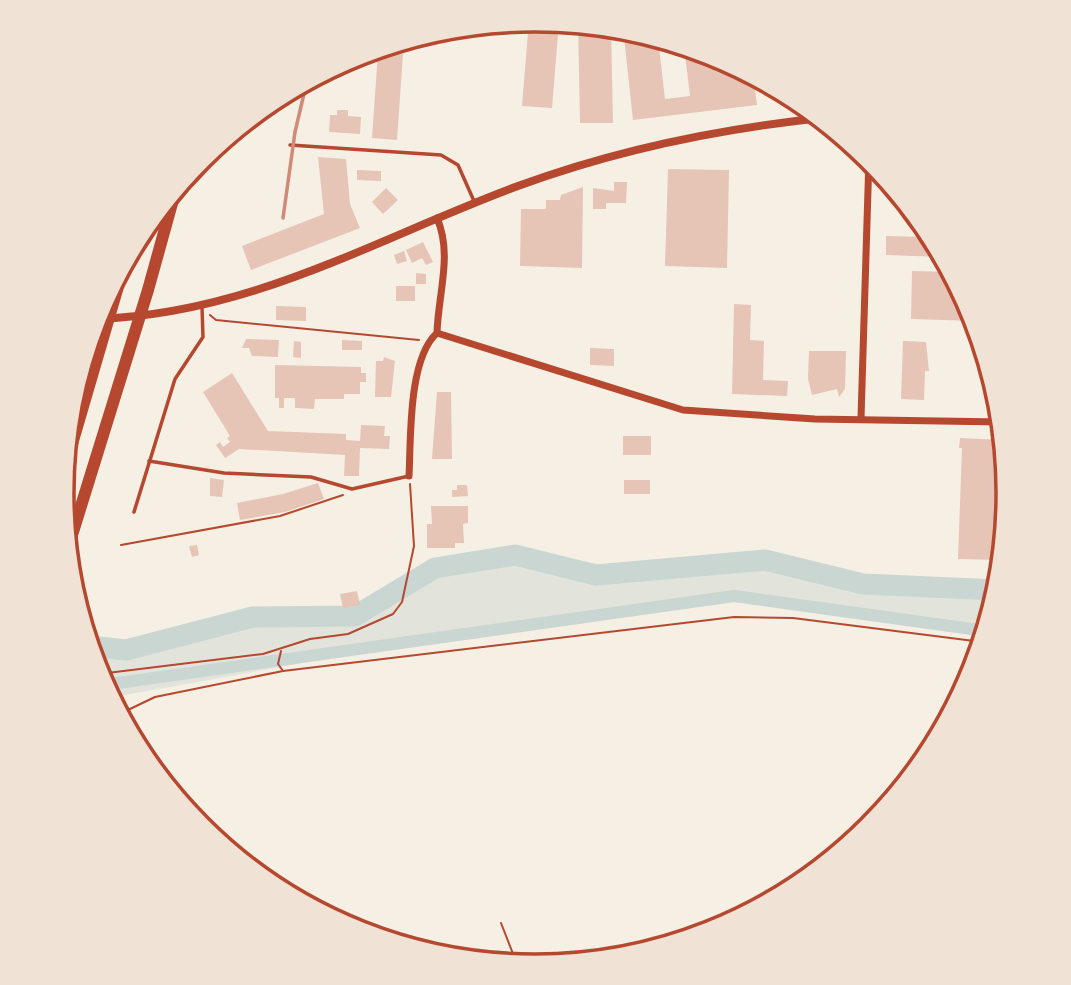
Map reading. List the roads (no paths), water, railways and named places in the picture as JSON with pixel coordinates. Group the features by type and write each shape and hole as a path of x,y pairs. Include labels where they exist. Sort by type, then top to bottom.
{"highway":[{"path":"75,525 169,213"},
{"path":"81,415 110,315"}],"street":[{"path":"109,317 202,307 235,298 332,262 474,203 586,162 718,132 807,120"},
{"path":"861,418 868,175"},
{"path":"409,476 411,424 418,369 428,341 436,333 445,257 442,231 437,218"},
{"path":"436,333 683,410 815,419 991,422"}],"lane":[{"path":"290,145 442,155 458,165 465,175 474,203"},
{"path":"134,512 175,379 203,337 202,307"},
{"path":"149,461 224,473 311,477 357,489 409,476"}],"waterway":[{"path":"101,647 126,650 253,617 355,616 435,568 515,555 596,575 765,560 863,584 986,589"},
{"path":"116,683 734,596 976,630"}],"railway":[{"path":"283,218 295,132 304,94"}]}
